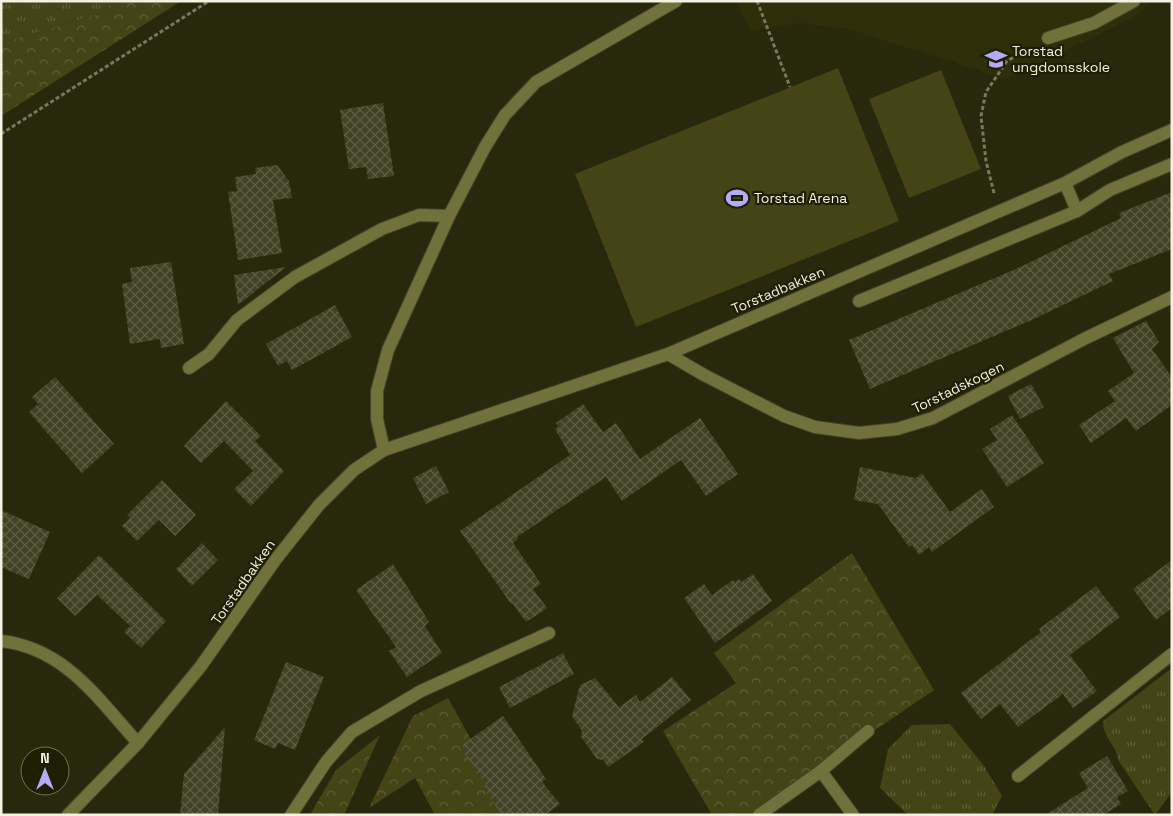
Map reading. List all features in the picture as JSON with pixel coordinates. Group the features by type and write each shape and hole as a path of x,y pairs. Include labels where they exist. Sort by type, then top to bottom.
{"street":[{"path":"384,450 377,419 377,391 388,350 449,216 485,147 505,115 536,82 676,1"},
{"path":"1048,38 1094,24 1134,1"},
{"name":"Torstadbakken","path":"72,813 138,743 201,666 276,559 319,505 354,470 384,450 668,354 998,210 1066,183 1122,152 1172,130"},
{"path":"859,301 1077,212 1110,190 1172,164"},
{"path":"1066,183 1077,212"},
{"path":"189,368 209,354 237,320 295,277 382,229 419,215 449,216"},
{"name":"Torstadskogen","path":"668,354 704,375 784,416 815,427 860,433 897,429 933,418 1086,338 1172,297"},
{"path":"291,815 326,762 352,732 421,691 549,633"},
{"path":"1,641 20,643 52,656 82,680 138,743"},
{"path":"1018,776 1172,654"},
{"path":"759,815 821,771 868,731"},
{"path":"821,771 853,815"}],"path":[{"path":"1,134 209,1"},
{"path":"757,1 790,87"},
{"path":"998,210 986,161 980,116 986,92 1008,61 1048,38"}],"shaded area":[{"name":"Torstad ungdomsskole","path":"735,1 1153,1 1132,18 1006,79 848,29 800,23 751,31"}],"green space":[{"path":"1,1 112,1 106,12 1,43"},
{"path":"112,1 181,1 1,116 1,43 106,12"},
{"name":"Torstad Arena","path":"838,68 899,221 636,327 575,174"},
{"path":"941,70 981,169 909,198 869,99"},
{"path":"852,553 934,690 750,815 712,815 663,731 736,683 714,653"},
{"path":"1172,668 1172,792 1155,815 1118,760 1115,750 1105,733 1103,721"},
{"path":"448,698 513,815 435,815 415,778 369,808 413,716"},
{"path":"950,724 984,766 1002,796 992,815 908,815 880,788 888,749 912,725"},
{"path":"380,735 344,815 310,815 336,770"}],"building":[{"path":"383,103 394,176 368,179 366,167 349,169 340,110"},
{"path":"277,165 289,181 292,198 273,200 282,253 238,260 228,192 237,191 235,177 256,174 255,168"},
{"path":"1172,192 1172,249 1109,274 1113,281 1034,319 870,389 849,340 1016,269 1121,218 1119,213"},
{"path":"171,262 184,344 161,348 160,339 130,344 122,284 132,282 130,268"},
{"path":"286,267 238,305 234,275"},
{"path":"335,305 352,337 292,370 287,361 278,366 266,344"},
{"path":"1146,321 1159,342 1152,349 1172,377 1172,405 1136,431 1126,418 1091,443 1079,425 1115,401 1108,391 1134,373 1113,338"},
{"path":"55,377 114,444 82,473 29,412 38,404 32,397"},
{"path":"1031,384 1044,407 1020,419 1008,396"},
{"path":"226,401 261,436 255,441 284,471 251,506 234,489 253,471 224,441 201,463 184,446"},
{"path":"583,404 603,432 616,423 640,459 700,418 738,474 706,496 681,460 622,501 606,477 517,537 518,539 513,543 541,584 533,589 547,608 526,622 511,604 460,531 570,455 555,429 558,427 556,423"},
{"path":"1012,415 1044,463 1007,487 982,449 997,440 990,429"},
{"path":"436,466 449,492 426,504 413,478"},
{"path":"860,467 916,478 922,473 950,512 982,489 994,507 932,552 929,547 919,555 912,545 909,547 878,504 854,500"},
{"path":"162,480 196,515 175,536 159,520 137,541 122,526 130,518 127,515"},
{"path":"1,510 50,532 29,579 1,567"},
{"path":"202,543 218,560 192,586 176,569"},
{"path":"99,555 166,621 141,648 124,632 130,626 97,595 75,616 57,598"},
{"path":"1172,560 1172,608 1156,620 1133,589"},
{"path":"393,564 429,622 425,626 442,653 407,677 389,651 396,647 356,590"},
{"path":"753,574 772,601 715,643 684,598 704,584 712,595 733,580 735,582 739,579 741,582"},
{"path":"1096,586 1120,617 1070,655 1097,691 1073,708 1063,694 1018,727 1000,704 981,719 961,693 1041,632 1039,629"},
{"path":"563,653 574,674 510,708 499,687"},
{"path":"286,662 324,677 295,750 278,743 275,749 254,740"},
{"path":"672,677 691,700 642,739 644,742 608,767 603,760 597,759 581,737 582,731 572,716 580,685 595,678 619,707 636,695 640,702"},
{"path":"503,716 546,779 542,782 560,804 545,815 502,815 483,787 486,785 462,750 465,749 462,745"},
{"path":"225,727 218,815 180,815 184,774"},
{"path":"1107,756 1128,791 1117,797 1121,804 1103,815 1045,815 1088,788 1079,773"}],"place":[{"name":"Torstad ungdomsskole","path":"996,59"},
{"name":"Torstad Arena","path":"737,198"}]}
